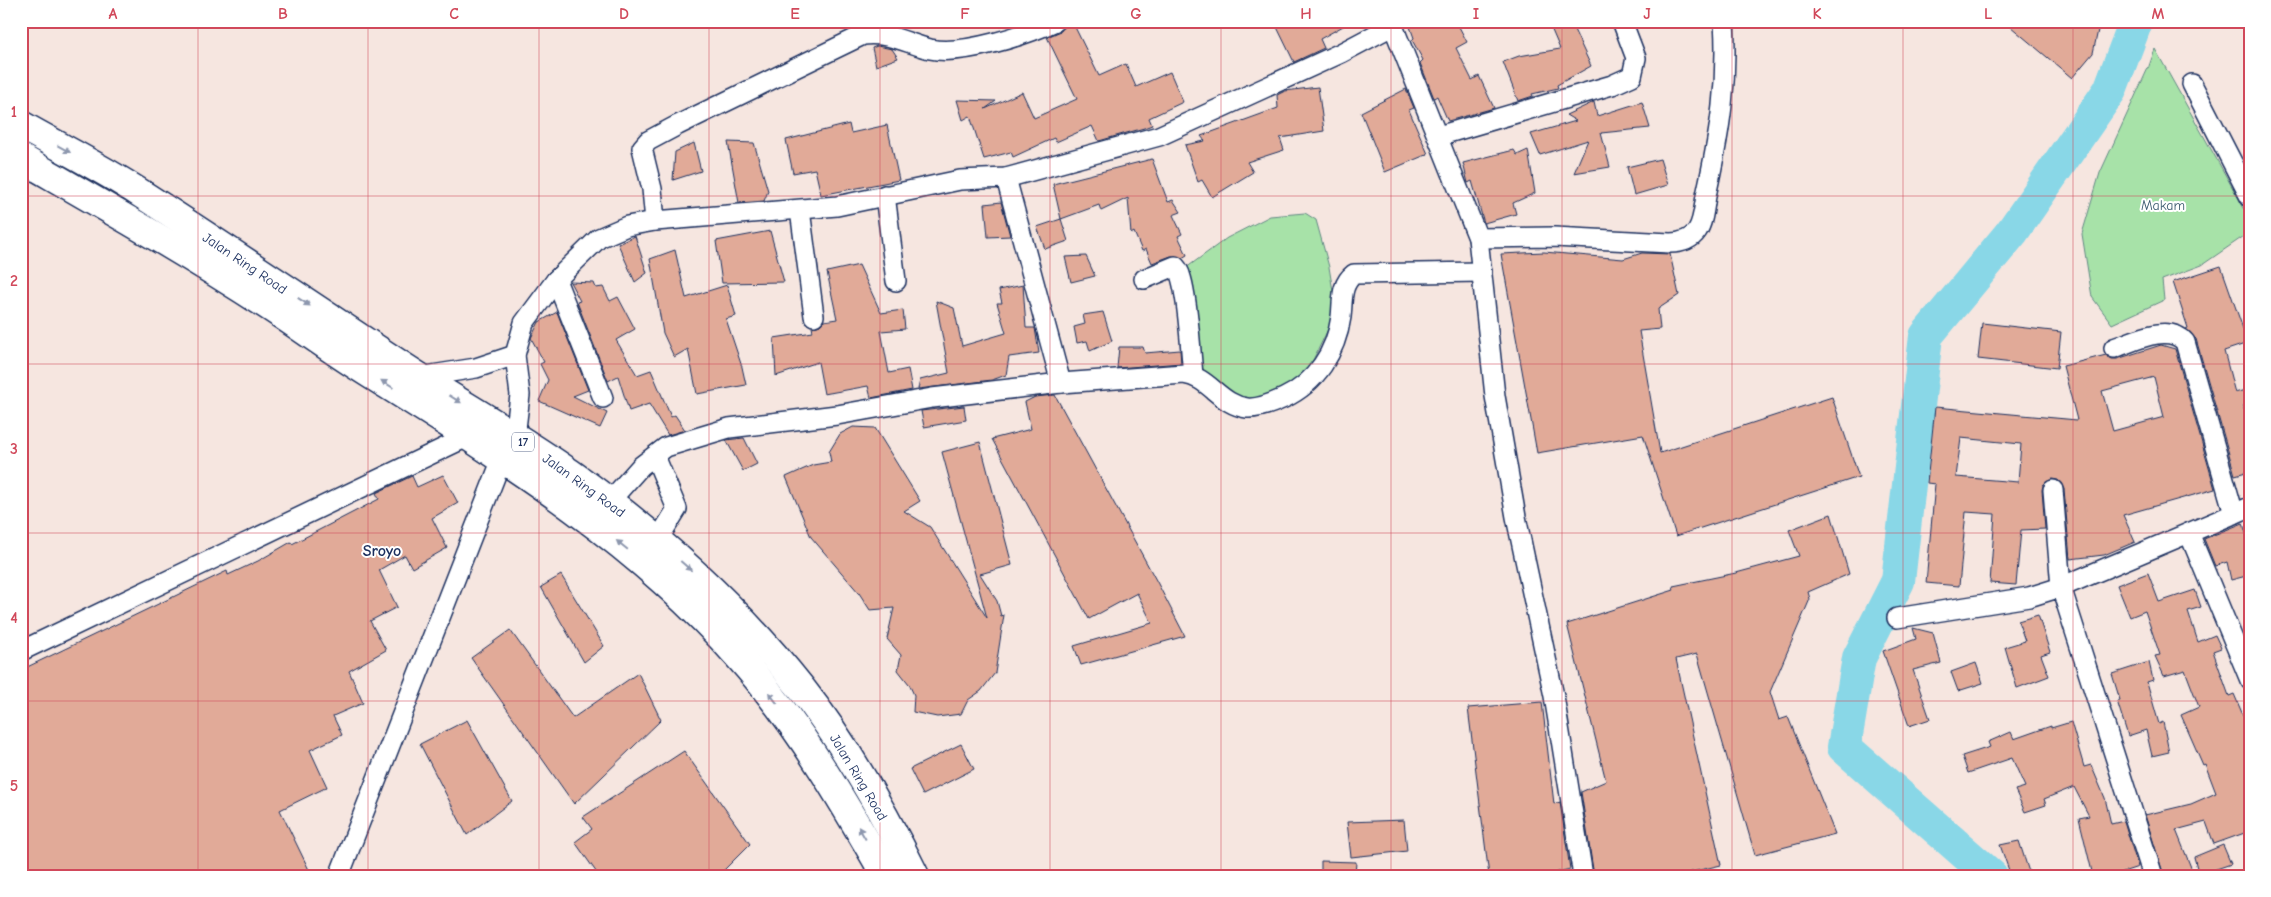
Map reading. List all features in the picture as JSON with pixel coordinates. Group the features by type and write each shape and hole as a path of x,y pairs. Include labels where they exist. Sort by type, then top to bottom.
{"highway":[{"name":"Jalan Ring Road","path":"21,125 138,191 275,296 351,362 469,436 509,448 609,502 657,541 732,610 802,689 840,744 878,805 916,876"},
{"name":"Jalan Ring Road","path":"21,158 275,296 419,377 509,448 585,516 645,564 712,627 740,657 788,717 814,754 886,876"}],"street":[{"path":"655,221 652,190 642,148 648,141 672,129 863,35 888,34 931,49 942,50 998,42 1056,21"},
{"path":"1438,136 1612,85 1632,76 1636,58 1622,21"},
{"path":"1478,238 1554,237 1670,243 1686,241 1692,237 1701,221 1720,130 1725,94 1724,21"},
{"path":"339,876 509,448 520,395 515,356 524,323 556,280 590,246 610,232 627,226 655,221 837,206 960,180 1006,178 1159,136 1341,53 1392,24 1478,238 1495,396 1516,517 1554,696 1583,876"},
{"path":"2192,84 2250,197"},
{"path":"1006,178 1061,384"},
{"path":"885,195 896,281"},
{"path":"800,210 814,316"},
{"path":"1144,279 1170,267 1175,266 1180,271 1186,301 1193,375"},
{"path":"609,502 637,471 666,447 729,428 837,415 932,398 1061,384 1184,374 1193,375 1224,401 1236,406 1249,408 1281,399 1305,386 1324,362 1334,344 1338,329 1343,289 1348,279 1354,274 1482,272"},
{"path":"556,280 603,398"},
{"path":"1897,618 2029,597 2061,587 2242,511 2185,342 2178,336 2165,333 2114,348"},
{"path":"419,377 476,368 515,356"},
{"path":"21,651 469,436"},
{"path":"655,456 677,509 657,541"},
{"path":"2053,490 2061,587 2153,876"},
{"path":"2189,533 2250,680"}],"green space":[{"name":"Makam","path":"2155,49 2250,219 2250,232 2202,265 2162,280 2164,300 2112,324 2092,297 2082,234 2100,173"},
{"path":"1305,213 1316,220 1329,267 1333,291 1334,317 1313,360 1301,378 1284,391 1245,402 1201,372 1186,268 1227,238 1270,216"}],"building":[{"path":"1067,21 1072,21 1099,76 1126,64 1136,87 1170,72 1183,102 1149,118 1152,125 1099,141 1092,126 1056,142 1054,138 1013,157 1011,152 984,159 970,116 963,120 957,100 996,101 985,109 1022,92 1034,118 1077,99 1047,37 1061,31"},
{"path":"1274,21 1352,21 1320,39 1324,48 1294,62"},
{"path":"1408,21 1456,21 1467,42 1456,48 1472,80 1479,76 1494,108 1448,121 1437,96 1434,98 1420,63 1423,60 1412,40 1414,38"},
{"path":"1548,21 1570,21 1591,66 1557,85 1558,88 1532,94 1533,96 1518,101 1503,62 1519,56 1560,49"},
{"path":"2004,21 2100,21 2093,53 2072,78"},
{"path":"877,46 892,49 898,58 876,66 872,48"},
{"path":"1318,87 1324,131 1280,138 1284,150 1247,162 1253,172 1212,197 1202,180 1198,182 1185,145 1205,141 1201,136 1278,108 1277,95 1285,91"},
{"path":"1406,89 1414,108 1409,110 1428,154 1385,172 1361,112"},
{"path":"1594,102 1597,116 1642,102 1650,128 1601,133 1610,167 1574,173 1588,140 1540,155 1531,134 1576,121 1566,115"},
{"path":"849,124 851,133 887,125 899,180 821,195 815,169 793,173 786,140"},
{"path":"728,142 754,143 768,191 764,201 739,203"},
{"path":"694,143 701,171 673,180 675,152"},
{"path":"1514,150 1517,155 1528,150 1535,193 1513,203 1516,214 1484,223 1472,181 1468,183 1463,163"},
{"path":"1152,159 1168,202 1173,200 1181,212 1173,215 1182,234 1178,236 1187,255 1182,258 1171,256 1152,263 1146,249 1142,251 1134,232 1131,234 1128,198 1101,211 1099,205 1061,219 1053,184"},
{"path":"1660,159 1668,185 1634,195 1627,167"},
{"path":"1001,202 1010,236 988,237 985,204"},
{"path":"1061,219 1068,241 1045,249 1037,227"},
{"path":"770,231 784,282 722,283 716,241"},
{"path":"635,236 647,273 635,282 618,244"},
{"path":"675,250 686,298 727,285 736,316 726,319 746,385 697,394 688,349 674,357 663,333 650,259"},
{"path":"1544,252 1623,259 1642,253 1670,254 1679,295 1658,309 1660,329 1639,331 1660,453 1832,397 1859,477 1676,536 1643,435 1537,453 1501,254"},
{"path":"1086,256 1095,276 1071,282 1065,257"},
{"path":"859,265 881,313 903,310 905,329 881,331 889,373 908,369 912,390 871,398 868,386 824,394 818,362 776,376 774,338 813,332 812,327 820,325 824,321 837,319 827,272"},
{"path":"2221,266 2248,343 2224,351 2235,393 2245,390 2250,404 2243,406 2250,427 2250,431 2244,433 2250,455 2250,471 2235,475 2196,339 2186,329 2188,328 2173,282"},
{"path":"570,282 594,283 596,288 603,287 610,301 618,297 635,329 616,340 637,375 651,370 671,417 675,415 685,430 668,435 649,404 629,411 618,376 608,381 577,302 580,301"},
{"path":"1023,285 1026,328 1035,328 1039,353 1009,357 1006,375 992,380 918,389 920,380 949,373 936,301 954,308 962,346 1006,333 997,303 1002,303 999,290"},
{"path":"557,312 588,390 573,396 607,413 600,428 539,401 548,380 540,364 544,362 531,338 539,322"},
{"path":"1103,312 1112,341 1090,351 1087,341 1077,343 1074,327 1085,324 1083,315"},
{"path":"1982,323 2061,332 2057,368 1978,359"},
{"path":"2161,345 2175,349 2215,489 2123,515 2135,542 2104,555 2070,559 2064,489 2058,480 2052,479 2043,485 2042,490 2045,529 2021,530 2016,585 1990,583 1995,514 1966,512 1959,586 1926,583 1935,484 1927,483 1935,407 2077,420 2063,366 2106,355 2112,359","holes":["2154,377 2164,417 2113,431 2102,391","1961,438 2021,444 2018,482 1956,477"]},
{"path":"1119,347 1143,347 1145,353 1180,350 1181,363 1117,368"},
{"path":"1055,395 1185,636 1081,665 1074,646 1152,623 1137,593 1089,619 992,439 1031,429 1025,402 1035,397"},
{"path":"964,406 966,420 924,427 921,411"},
{"path":"853,427 875,428 920,501 904,511 930,527 987,618 942,452 980,442 1012,565 980,574 997,601 1001,616 1004,615 995,673 981,691 968,700 961,714 937,717 913,712 914,695 909,684 898,670 901,655 887,639 894,608 870,610 859,593 811,537 786,477 813,465 831,462 829,452 840,434"},
{"path":"744,438 757,464 743,471 726,440"},
{"path":"443,475 458,503 432,518 447,548 412,568 405,555 379,570 397,607 370,621 386,650 349,671 363,703 333,716 342,735 310,750 327,787 280,810 312,876 21,876 21,670 227,571 228,575 258,561 291,542 292,544 379,499 376,493 412,476 417,487"},
{"path":"1831,514 1849,574 1808,592 1810,599 1770,692 1779,720 1788,717 1835,834 1755,855 1697,654 1676,659 1721,865 1675,876 1594,876 1581,792 1606,781 1567,624 1674,590 1673,586 1736,573 1799,556 1789,530"},
{"path":"2243,523 2250,547 2250,575 2231,580 2227,562 2215,566 2204,539"},
{"path":"2148,573 2159,602 2195,590 2201,607 2188,611 2198,642 2215,635 2221,648 2213,651 2229,696 2234,694 2248,727 2245,728 2250,743 2250,831 2214,844 2206,822 2176,830 2192,870 2174,876 2164,876 2145,815 2191,804 2216,793 2205,764 2203,765 2181,715 2199,707 2185,670 2164,676 2155,656 2160,655 2145,611 2130,617 2117,585"},
{"path":"561,575 604,646 584,662 541,587"},
{"path":"2038,615 2050,652 2041,655 2049,676 2017,688 2005,647 2025,641 2018,621"},
{"path":"1913,628 1933,633 1941,663 1913,670 1930,719 1909,726 1883,651 1916,639"},
{"path":"510,630 573,718 638,673 661,720 574,804 471,658"},
{"path":"2149,662 2153,680 2147,682 2159,724 2163,722 2169,752 2152,756 2146,730 2128,736 2117,701 2120,700 2112,674"},
{"path":"1976,663 1983,683 1958,691 1951,672"},
{"path":"1542,702 1554,804 1560,802 1570,869 1543,876 1489,876 1468,708"},
{"path":"467,720 512,801 467,835 420,744"},
{"path":"2071,722 2084,767 2091,765 2105,798 2111,824 2124,821 2138,867 2111,876 2093,876 2079,818 2089,816 2074,787 2044,799 2046,805 2025,812 2015,790 2025,787 2012,758 1968,773 1962,756 1990,747 1988,742 2011,732 2014,739 2051,726 2051,728"},
{"path":"961,744 974,769 923,795 910,769"},
{"path":"684,751 750,844 718,876 599,876 575,842 592,829 583,817"},
{"path":"1404,820 1407,851 1351,857 1347,822"},
{"path":"2019,841 2029,872 2011,876 2000,845"},
{"path":"2223,845 2231,864 2199,875 2194,857"},
{"path":"1321,861 1356,862 1355,876 1321,876"}],"waterway":[{"path":"1991,876 1844,747 1859,658 1898,581 1926,336 2012,232 2110,90 2136,21"}],"district":[{"name":"Sroyo","path":"382,550"}]}
